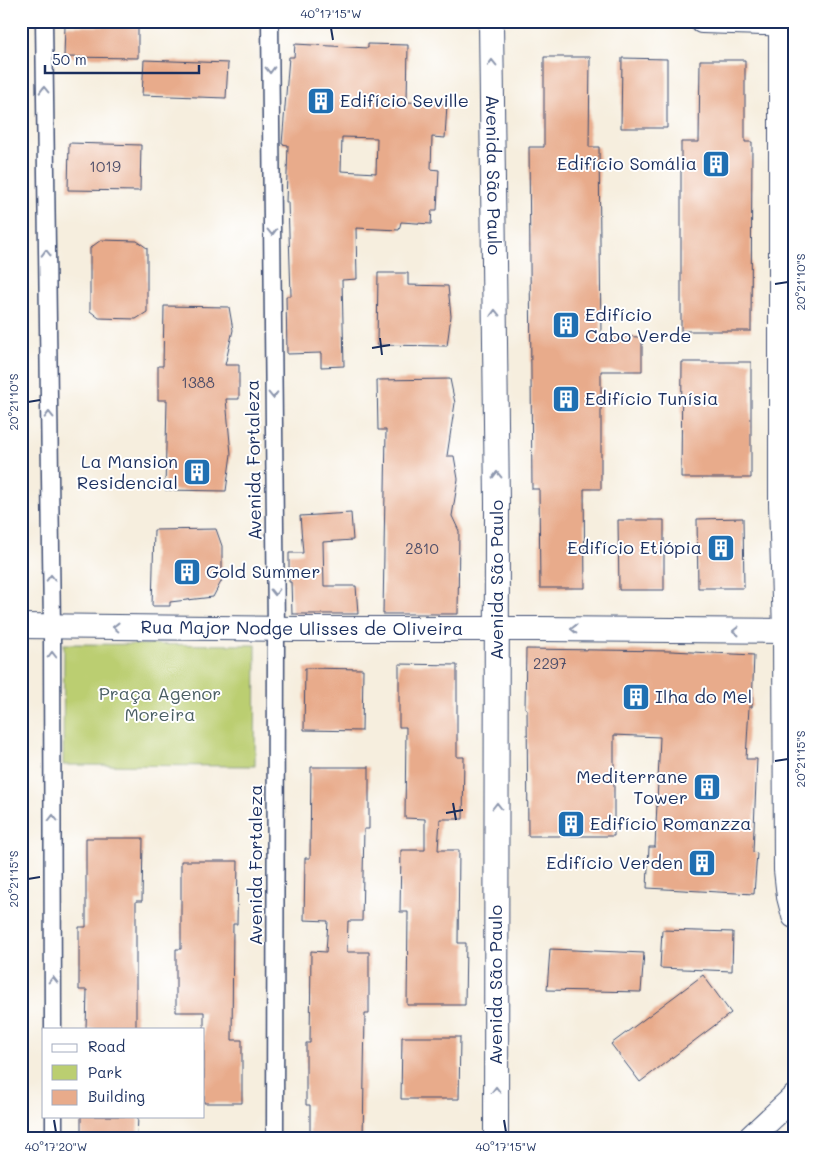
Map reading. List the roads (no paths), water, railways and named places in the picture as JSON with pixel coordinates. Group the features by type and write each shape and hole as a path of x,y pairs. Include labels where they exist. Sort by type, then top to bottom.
{"main road":[{"name":"Avenida São Paulo","path":"491,21 497,503 496,1139"},
{"path":"702,21 786,23 781,503 789,631 786,870 789,897 794,916"},
{"name":"Rua Major Nodge Ulisses de Oliveira","path":"21,626 789,631"},
{"path":"749,1139 794,1097"}],"street":[{"path":"44,21 52,626 53,1028"},
{"name":"Avenida Fortaleza","path":"270,21 276,629 276,1139"},
{"path":"54,1118 54,1139"}],"place":[{"name":"Edifício Seville","path":"321,101"},
{"name":"Edifício Somália","path":"716,164"},
{"name":"Edifício Cabo Verde","path":"566,325"},
{"name":"Edifício Tunísia","path":"566,399"},
{"name":"La Mansion Residencial","path":"197,472"},
{"name":"Edifício Etiópia","path":"721,548"},
{"name":"Gold Summer","path":"187,572"},
{"name":"Ilha do Mel","path":"636,697"},
{"name":"Mediterrane Tower","path":"707,787"},
{"name":"Edifício Romanzza","path":"571,824"},
{"name":"Edifício Verden","path":"702,863"}],"park label":[{"name":"Praça Agenor Moreira","path":"160,704"}]}
